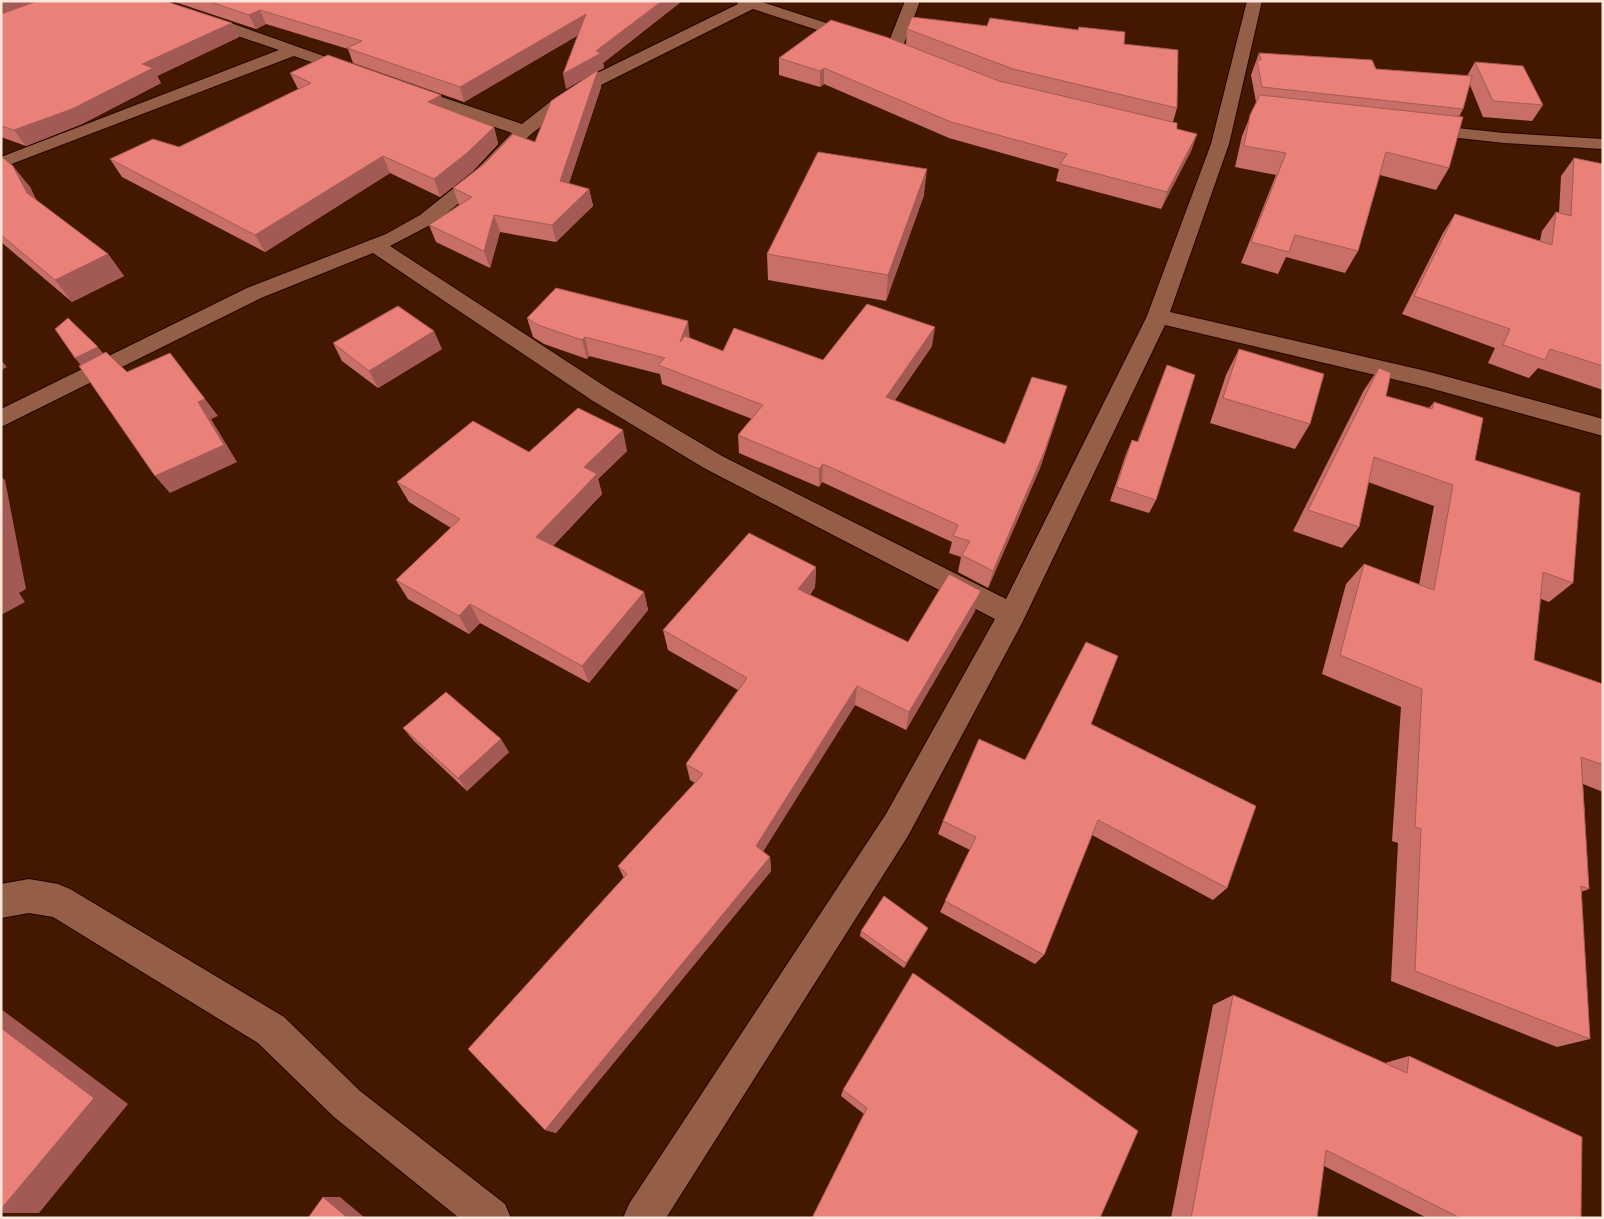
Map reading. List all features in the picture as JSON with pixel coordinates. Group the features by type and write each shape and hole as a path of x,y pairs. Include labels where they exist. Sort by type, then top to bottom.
{"street":[{"path":"148,1 371,78"},
{"path":"894,50 913,1"},
{"path":"643,1218 897,825 1012,615 1158,316 1210,142 1239,108 1254,1"},
{"path":"1,419 254,293 376,246 427,219 481,176 524,131 561,102 589,84 747,3 912,57"},
{"path":"1,164 294,50"},
{"path":"398,88 524,131"},
{"path":"1408,128 1504,138 1603,144"},
{"path":"376,246 602,395 713,462 1012,615"},
{"path":"1158,316 1426,379 1603,428"},
{"path":"1,901 30,896 58,901 271,1030 347,1104 491,1218"}],"building":[{"path":"37,1 165,1 232,23 142,64 153,68 72,109 14,130 1,126 1,14"},
{"path":"208,1 662,1 596,51 601,53 563,74 586,14 460,87 347,48 362,41 260,10 249,15"},
{"path":"912,17 987,26 990,18 1078,30 1079,27 1125,32 1124,44 1178,50 1177,108 1013,69 907,29"},
{"path":"831,20 889,38 999,81 1177,123 1177,129 1197,134 1167,192 1060,164 1067,154 951,122 824,68 820,71 779,58"},
{"path":"1259,53 1372,60 1376,69 1472,76 1463,109 1262,87 1257,60 1261,60"},
{"path":"328,55 441,95 428,102 494,127 467,153 434,179 383,156 255,235 110,159 153,139 179,147 311,83 290,73"},
{"path":"1475,62 1523,66 1543,105 1493,101"},
{"path":"598,70 560,181 589,189 552,225 494,215 484,251 429,225 472,197 453,188 484,164 513,134 535,142 551,101"},
{"path":"1260,95 1463,117 1449,168 1386,152 1358,251 1295,235 1289,252 1251,242 1286,153 1244,146 1250,115"},
{"path":"818,152 927,169 888,275 767,254"},
{"path":"1,156 13,166 27,193 108,254 55,280 1,235"},
{"path":"1574,158 1603,164 1603,366 1550,349 1545,360 1503,345 1510,329 1414,296 1455,214 1552,245 1556,212 1571,216"},
{"path":"556,288 688,321 680,342 685,336 723,351 734,328 823,360 867,304 935,327 886,397 1005,444 1032,377 1067,386 1045,450 993,571 962,555 970,541 953,536 958,525 823,464 819,469 738,435 763,405 658,365 665,358 585,337 582,340 538,325 527,318"},
{"path":"398,306 434,331 369,371 333,343"},
{"path":"68,318 98,347 75,358 55,329"},
{"path":"1239,349 1324,374 1310,424 1223,398"},
{"path":"106,352 127,372 170,353 205,399 198,402 224,445 155,476 79,366"},
{"path":"1167,365 1195,375 1156,500 1116,487 1132,440 1138,442"},
{"path":"1379,368 1391,373 1386,396 1432,409 1434,402 1483,418 1475,460 1580,493 1573,583 1543,572 1534,660 1603,684 1603,765 1581,757 1589,889 1581,886 1590,1039 1415,971 1421,829 1415,827 1422,689 1340,655 1364,564 1434,590 1453,485 1374,457 1359,527 1308,510"},
{"path":"578,408 623,430 584,467 597,474 536,537 644,592 582,666 470,604 459,616 396,580 460,519 397,482 473,421 529,452"},
{"path":"749,533 816,567 798,589 908,642 949,574 981,591 909,712 857,686 756,846 770,857 545,1130 468,1049 627,874 618,866 703,774 686,764 747,678 663,630"},
{"path":"1086,642 1118,656 1091,724 1256,806 1227,888 1098,820 1044,955 945,901 976,837 943,821 979,739 1025,760"},
{"path":"446,692 501,739 458,778 403,728"},
{"path":"884,896 928,928 906,963 861,931"},
{"path":"913,973 1138,1131 1100,1218 812,1218 867,1108 843,1090"},
{"path":"1233,995 1407,1073 1409,1056 1582,1137 1581,1218 1460,1218 1326,1150 1317,1218 1191,1218"},
{"path":"1,1028 94,1098 1,1209"},
{"path":"323,1197 348,1218 308,1218"}]}
